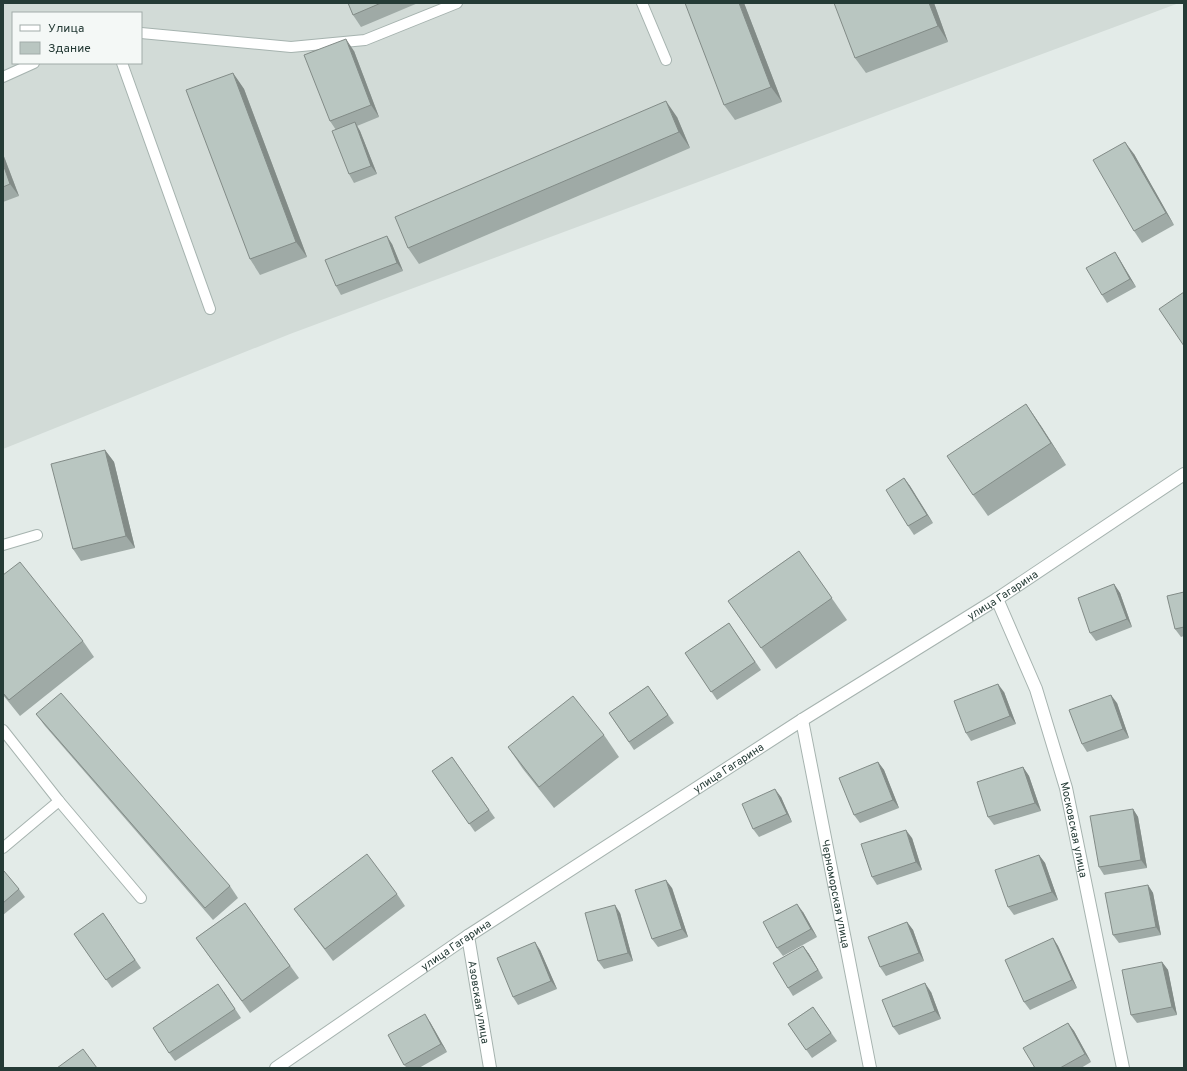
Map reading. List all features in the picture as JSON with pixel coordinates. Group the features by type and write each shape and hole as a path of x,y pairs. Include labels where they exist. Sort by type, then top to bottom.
{"street":[{"name":"улица Гагарина","path":"276,1068 468,936 802,720 997,599 1184,474"},
{"name":"Московская улица","path":"997,599 1036,689 1066,788 1123,1068"},
{"name":"Черноморская улица","path":"802,720 870,1068"},
{"name":"Азовская улица","path":"468,936 490,1068"}],"lane":[{"path":"142,33 291,47 365,40 457,3"},
{"path":"642,3 666,60"},
{"path":"3,77 32,64"},
{"path":"122,64 210,309"},
{"path":"3,545 37,535"},
{"path":"3,730 59,801 141,898"},
{"path":"3,848 59,801"}],"shaded area":[{"path":"3,3 1179,3 290,334 3,449"}],"building":[{"path":"348,3 381,3 353,15"},
{"path":"685,3 739,3 771,87 724,105"},
{"path":"834,3 929,3 938,26 855,58"},
{"path":"346,39 371,105 330,121 304,55"},
{"path":"233,73 296,242 250,259 186,90"},
{"path":"666,101 679,132 408,248 395,217"},
{"path":"355,122 371,166 349,174 332,131"},
{"path":"1125,142 1166,213 1134,231 1093,160"},
{"path":"3,164 10,184 3,187"},
{"path":"387,236 397,263 336,286 325,260"},
{"path":"1115,252 1130,279 1102,295 1086,268"},
{"path":"1184,292 1184,346 1159,309"},
{"path":"1026,404 1051,443 973,495 947,456"},
{"path":"105,450 126,536 73,549 51,464"},
{"path":"904,478 927,515 908,526 886,490"},
{"path":"799,551 832,598 761,648 728,601"},
{"path":"20,562 83,641 9,700 3,693 3,575"},
{"path":"1114,584 1127,619 1090,633 1078,598"},
{"path":"1184,592 1184,627 1175,629 1167,596"},
{"path":"729,623 755,662 711,692 685,653"},
{"path":"998,684 1010,716 966,733 954,701"},
{"path":"648,686 668,715 629,742 609,713"},
{"path":"61,693 230,886 205,908 36,714"},
{"path":"1111,695 1123,729 1082,744 1069,710"},
{"path":"573,696 604,735 539,787 508,747"},
{"path":"452,757 489,810 469,824 432,771"},
{"path":"878,762 893,800 854,815 839,778"},
{"path":"1023,767 1035,803 988,817 977,782"},
{"path":"775,789 787,814 753,829 742,804"},
{"path":"1133,809 1141,860 1099,867 1090,816"},
{"path":"906,830 916,862 872,877 861,844"},
{"path":"367,854 397,894 325,949 294,909"},
{"path":"1039,855 1052,892 1008,907 995,870"},
{"path":"4,871 19,889 3,903 3,872"},
{"path":"666,880 682,929 652,939 635,890"},
{"path":"1148,885 1156,927 1113,935 1105,893"},
{"path":"245,903 290,966 242,1001 196,938"},
{"path":"797,904 811,929 777,948 763,922"},
{"path":"615,905 628,953 598,961 585,913"},
{"path":"103,913 135,960 106,980 74,934"},
{"path":"907,922 919,953 880,967 868,937"},
{"path":"1053,938 1072,980 1024,1002 1005,960"},
{"path":"535,942 551,981 513,997 497,958"},
{"path":"803,946 818,970 788,988 773,963"},
{"path":"1162,962 1172,1007 1131,1015 1122,970"},
{"path":"925,983 935,1011 893,1027 882,1000"},
{"path":"218,984 235,1009 169,1053 153,1028"},
{"path":"813,1007 831,1033 806,1050 788,1024"},
{"path":"425,1014 441,1044 404,1065 388,1035"},
{"path":"1068,1023 1085,1054 1060,1068 1035,1068 1023,1048"},
{"path":"83,1049 97,1068 57,1068"}]}
